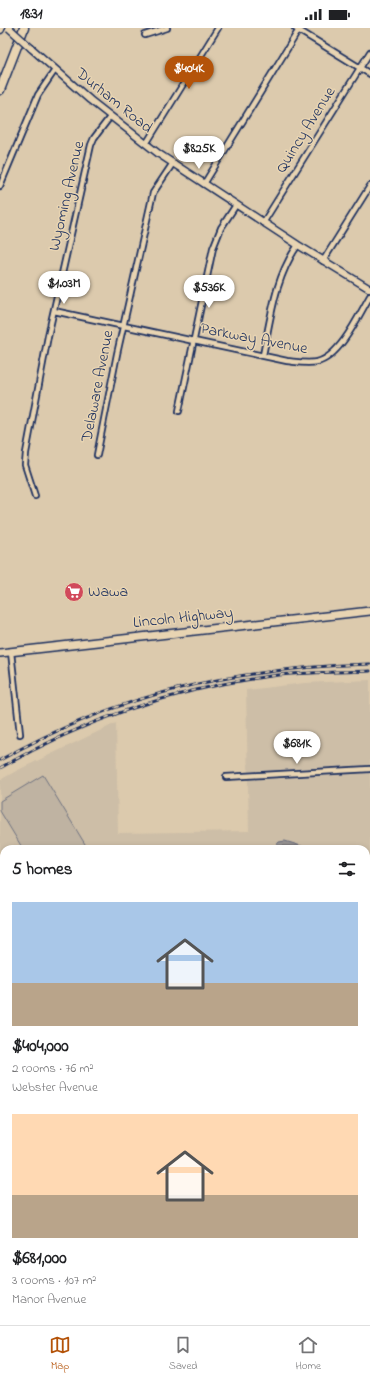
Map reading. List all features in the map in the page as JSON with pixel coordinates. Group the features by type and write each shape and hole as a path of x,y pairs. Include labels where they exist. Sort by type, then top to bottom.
{"highway":[{"path":"0,90 24,28"}],"main road":[{"name":"Durham Road","path":"9,28 110,117 146,144 263,223 370,289"},
{"name":"Lincoln Highway","path":"0,653 370,611"}],"street":[{"path":"145,35 167,28"},
{"path":"146,144 218,28"},
{"path":"204,184 298,29 370,74"},
{"name":"Quincy Avenue","path":"263,223 370,52"},
{"path":"0,186 38,95 55,70"},
{"name":"Wyoming Avenue","path":"35,496 25,465 25,458 54,311 91,145 94,138 110,117"},
{"name":"Delaware Avenue","path":"97,455 123,326 153,193 173,163"},
{"path":"323,261 370,186"},
{"path":"365,194 370,198"},
{"path":"179,411 213,248 221,228 236,205"},
{"path":"263,355 281,277 287,261 298,245"},
{"name":"Parkway Avenue","path":"54,311 300,363 318,362 326,359 339,347 370,296"},
{"path":"11,652 20,734"},
{"path":"226,778 370,769"}],"shaded area":[{"path":"370,680 370,845 0,845 0,780 116,723 118,833 249,831 246,690 305,683"},
{"path":"43,775 86,845 21,845 0,811 0,801"},
{"path":"285,841 298,845 276,845 279,842"}],"railway":[{"path":"0,760 89,717 134,701 179,688 225,678 272,671 370,664"},
{"path":"0,768 66,734 135,707 170,697 242,680 279,675 370,671"}],"place":[{"name":"Wawa","path":"74,592"}]}
